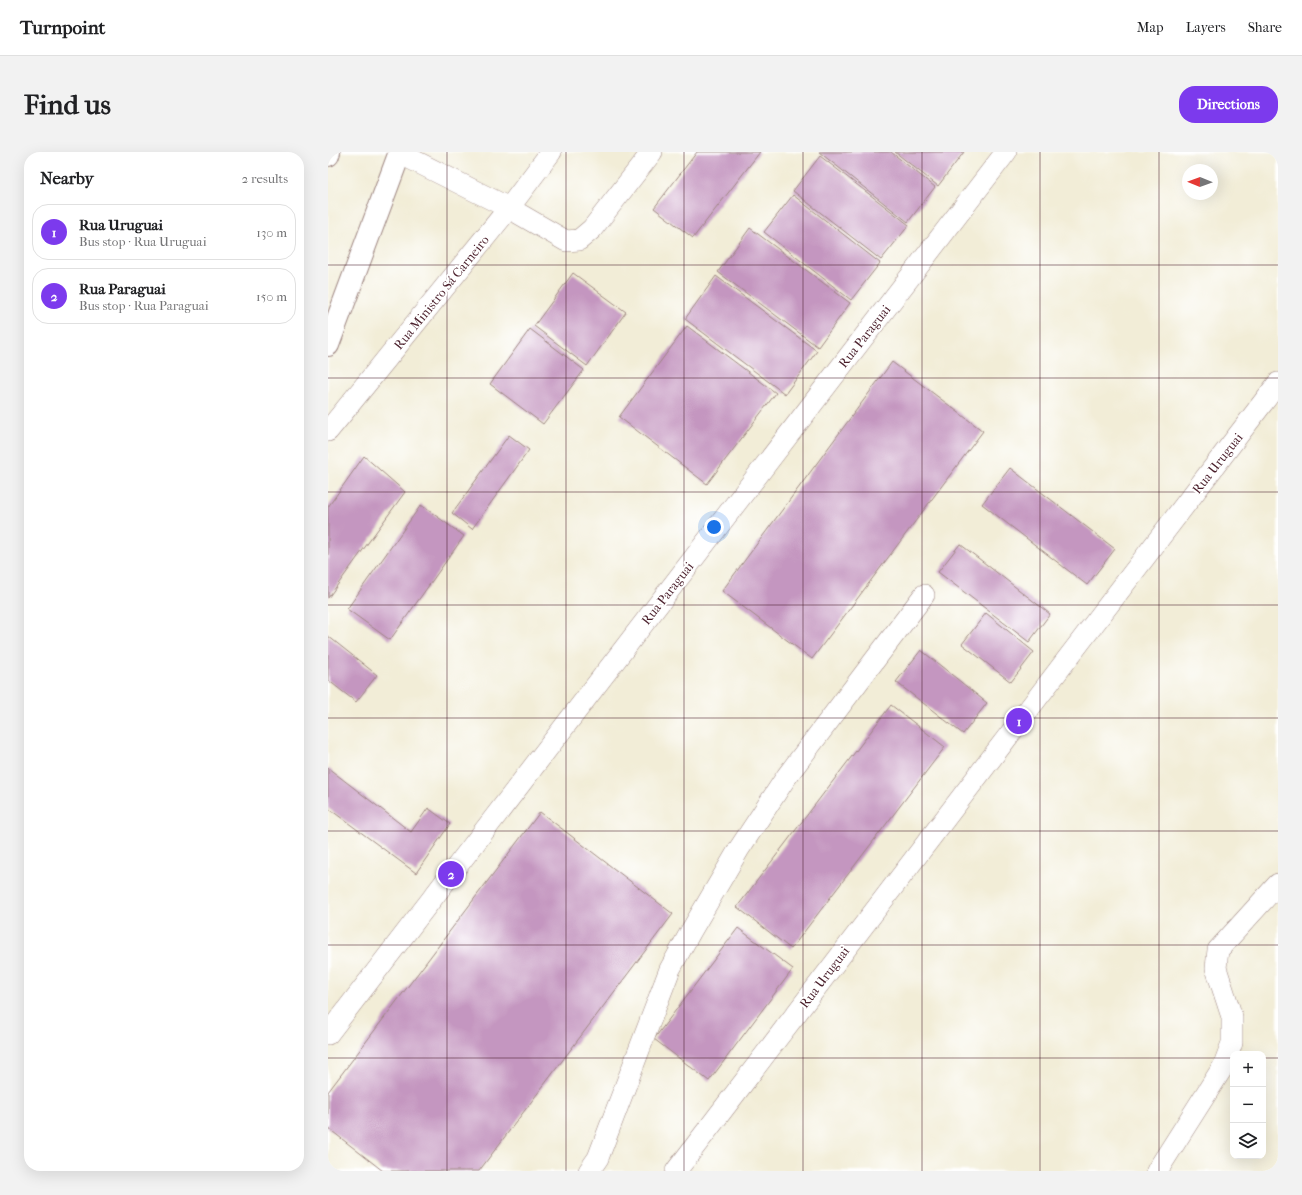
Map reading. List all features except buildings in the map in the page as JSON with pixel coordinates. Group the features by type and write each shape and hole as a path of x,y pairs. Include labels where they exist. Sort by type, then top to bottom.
{"main road":[{"path":"328,345 399,153"}],"street":[{"name":"Rua Ministro Sá Carneiro","path":"328,430 509,208 552,152"},
{"path":"399,153 509,208 566,241 579,240 592,229 652,152"},
{"name":"Rua Paraguai","path":"328,1034 1006,152"},
{"name":"Rua Uruguai","path":"676,1171 1278,384"},
{"path":"588,1171 598,1158 670,969 739,849 787,776 924,595"},
{"path":"1157,1171 1223,1067 1232,1043 1232,1017 1216,968 1218,950 1278,884"}],"place":[{"name":"Rua Uruguai","path":"1019,721"},
{"name":"Rua Paraguai","path":"451,874"}]}
